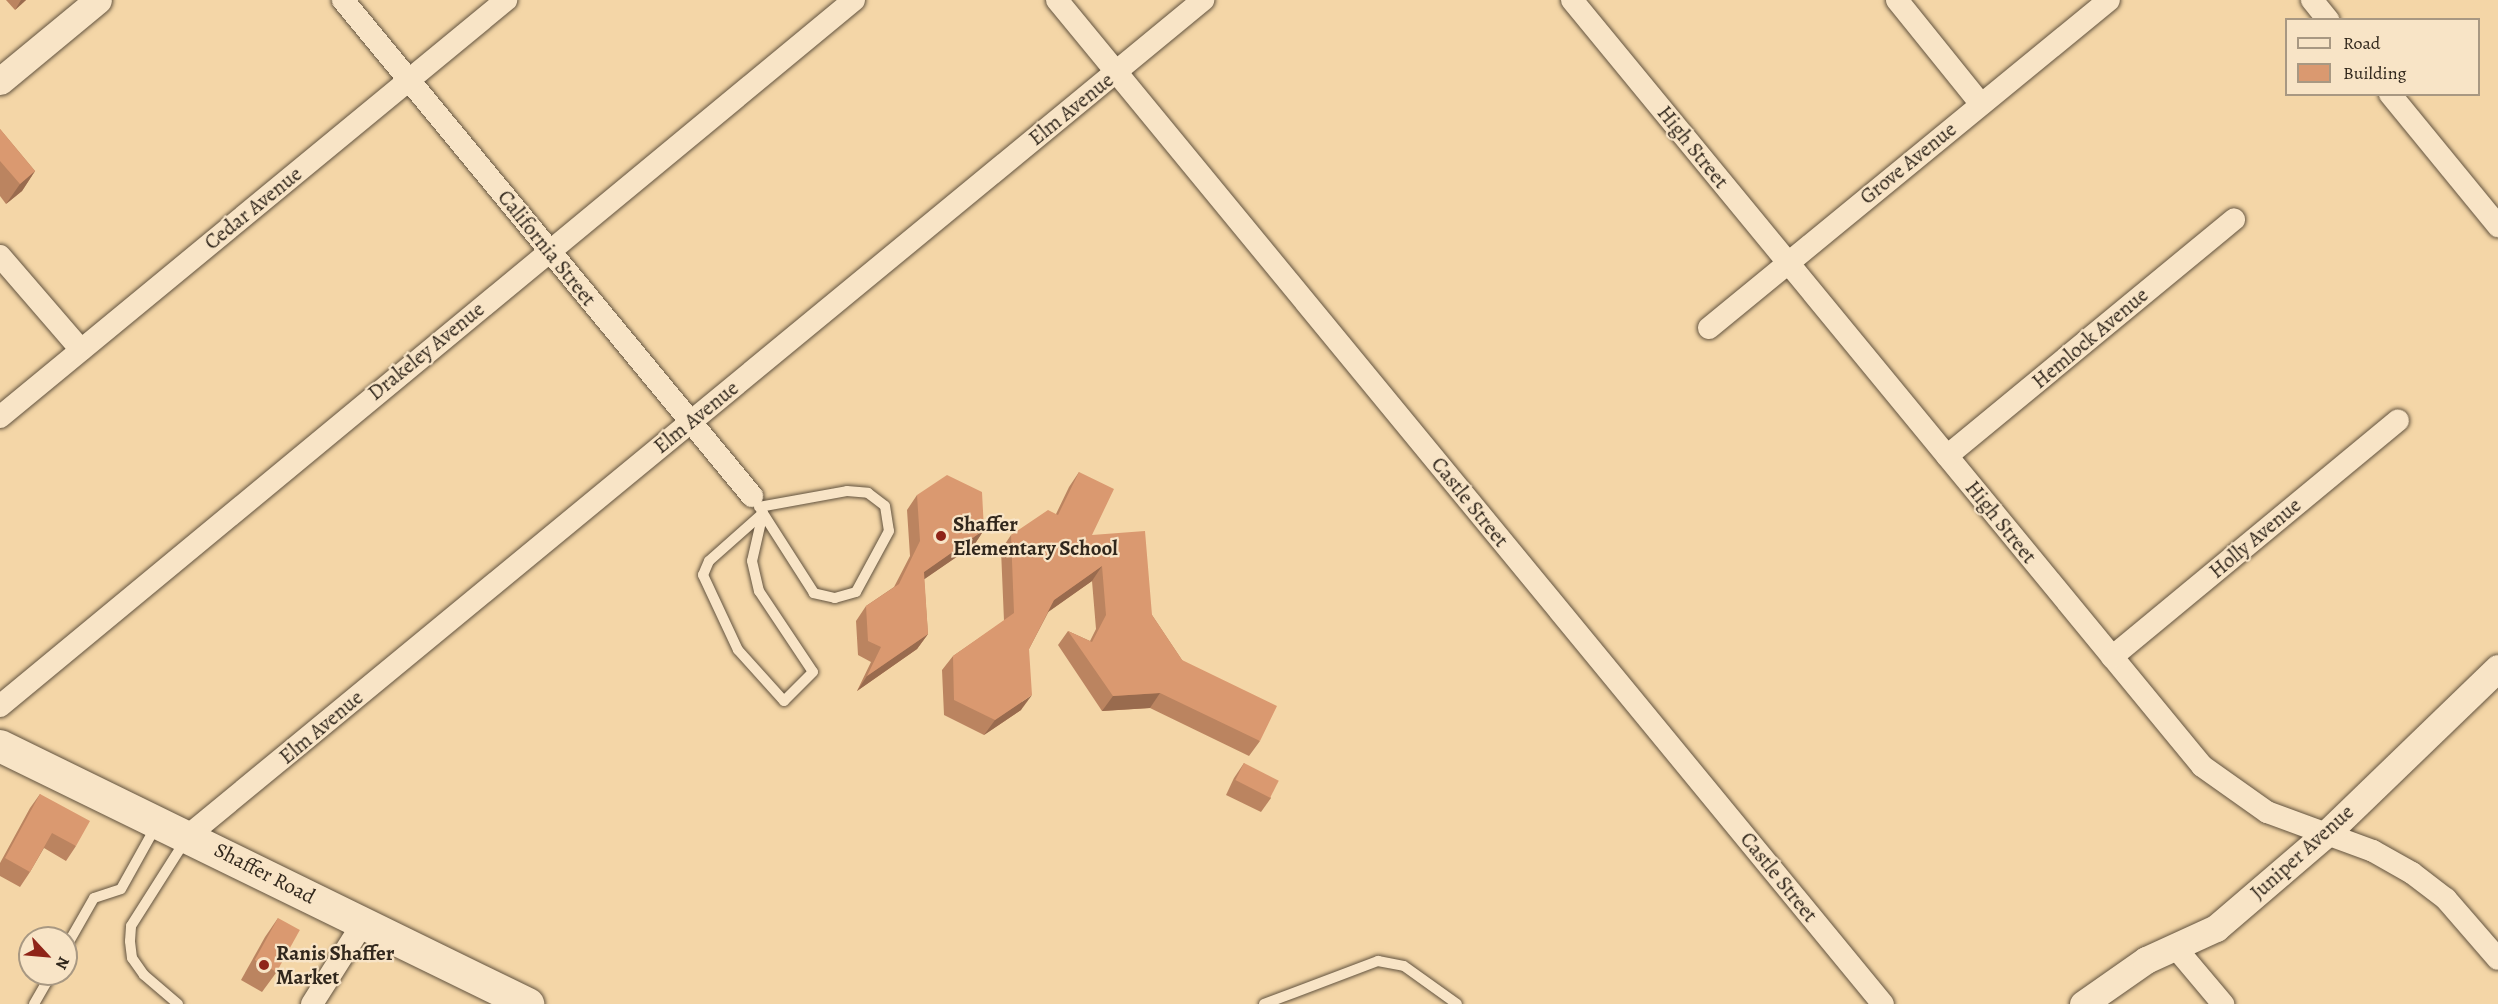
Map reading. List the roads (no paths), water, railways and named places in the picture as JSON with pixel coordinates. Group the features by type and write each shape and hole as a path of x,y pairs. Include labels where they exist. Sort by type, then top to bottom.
{"main road":[{"name":"Shaffer Road","path":"0,746 159,821 528,1004"}],"street":[{"path":"0,81 99,0"},
{"name":"California Street","path":"343,0 758,505"},
{"name":"Cedar Avenue","path":"0,417 506,0"},
{"name":"Drakeley Avenue","path":"0,706 854,0"},
{"name":"Castle Street","path":"1057,0 1883,1004"},
{"name":"Elm Avenue","path":"189,836 1203,0"},
{"name":"High Street","path":"1572,0 2202,766 2228,789 2267,812 2328,832 2412,873 2446,900 2498,959"},
{"path":"1897,0 1981,104"},
{"name":"Grove Avenue","path":"1709,328 2109,0"},
{"path":"2312,0 2326,18"},
{"path":"2392,96 2498,226"},
{"name":"Hemlock Avenue","path":"1947,456 2234,219"},
{"path":"0,256 81,350"},
{"name":"Holly Avenue","path":"2112,657 2398,420"},
{"name":"Juniper Avenue","path":"2083,1004 2137,965 2216,928 2328,832 2498,668"},
{"path":"312,1004 363,923"},
{"path":"2175,947 2223,1004"}],"lane":[{"path":"758,505 752,561 759,591 813,672 791,700 777,699 738,650 703,575 709,561 758,505 847,491 868,493 885,506 889,531 856,592 835,598 814,593 758,505"},
{"path":"78,926 94,898 122,889 159,821"},
{"path":"178,1004 144,975 132,958 130,941 136,917 189,836"},
{"path":"1264,1004 1378,961 1404,966 1457,1004"},
{"path":"34,1004 44,986"}],"place":[{"name":"Shaffer Elementary School","path":"941,536"},
{"name":"Ranis Shaffer Market","path":"264,965"}]}
